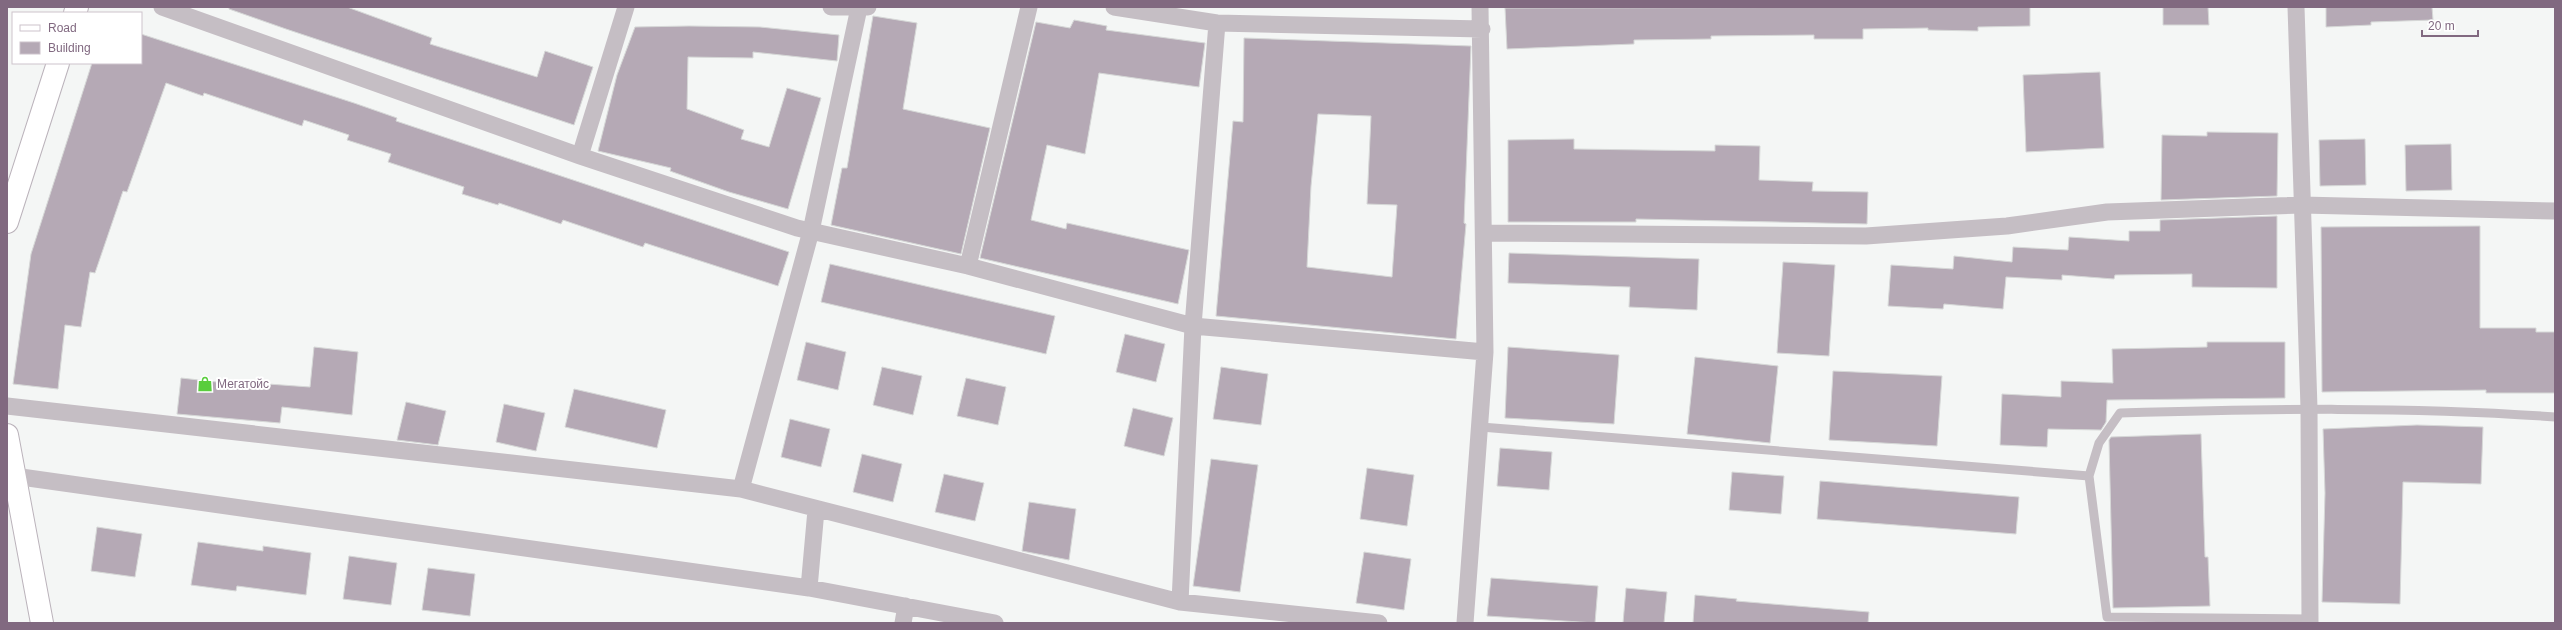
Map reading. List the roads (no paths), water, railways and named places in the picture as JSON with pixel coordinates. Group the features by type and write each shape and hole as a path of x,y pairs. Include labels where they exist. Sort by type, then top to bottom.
{"main road":[{"path":"8,216 58,64"},
{"path":"7,435 11,465 42,623"}],"street":[{"path":"162,7 580,156 811,231 968,266 1193,326 1485,352"},
{"path":"580,156 626,7"},
{"path":"741,489 811,231 863,7 831,7"},
{"path":"968,266 1029,7"},
{"path":"1114,7 1217,23 1482,29"},
{"path":"1465,623 1481,427 1485,352 1482,29 1480,7"},
{"path":"2296,7 2309,408 2310,621"},
{"path":"1180,602 1193,326 1217,23"},
{"path":"1484,233 1866,236 2007,226 2107,212 2302,205 2555,211"},
{"path":"7,406 741,489 816,510 1180,602 1379,623"},
{"path":"11,465 809,588 995,623"},
{"path":"809,588 816,510"},
{"path":"903,623 906,606"}],"lane":[{"path":"2310,621 2107,617 2089,476 2099,443 2120,413 2309,408 2476,411 2555,417"},
{"path":"1481,427 2089,476"}],"place":[{"name":"Мегатойс","path":"205,384"}]}
